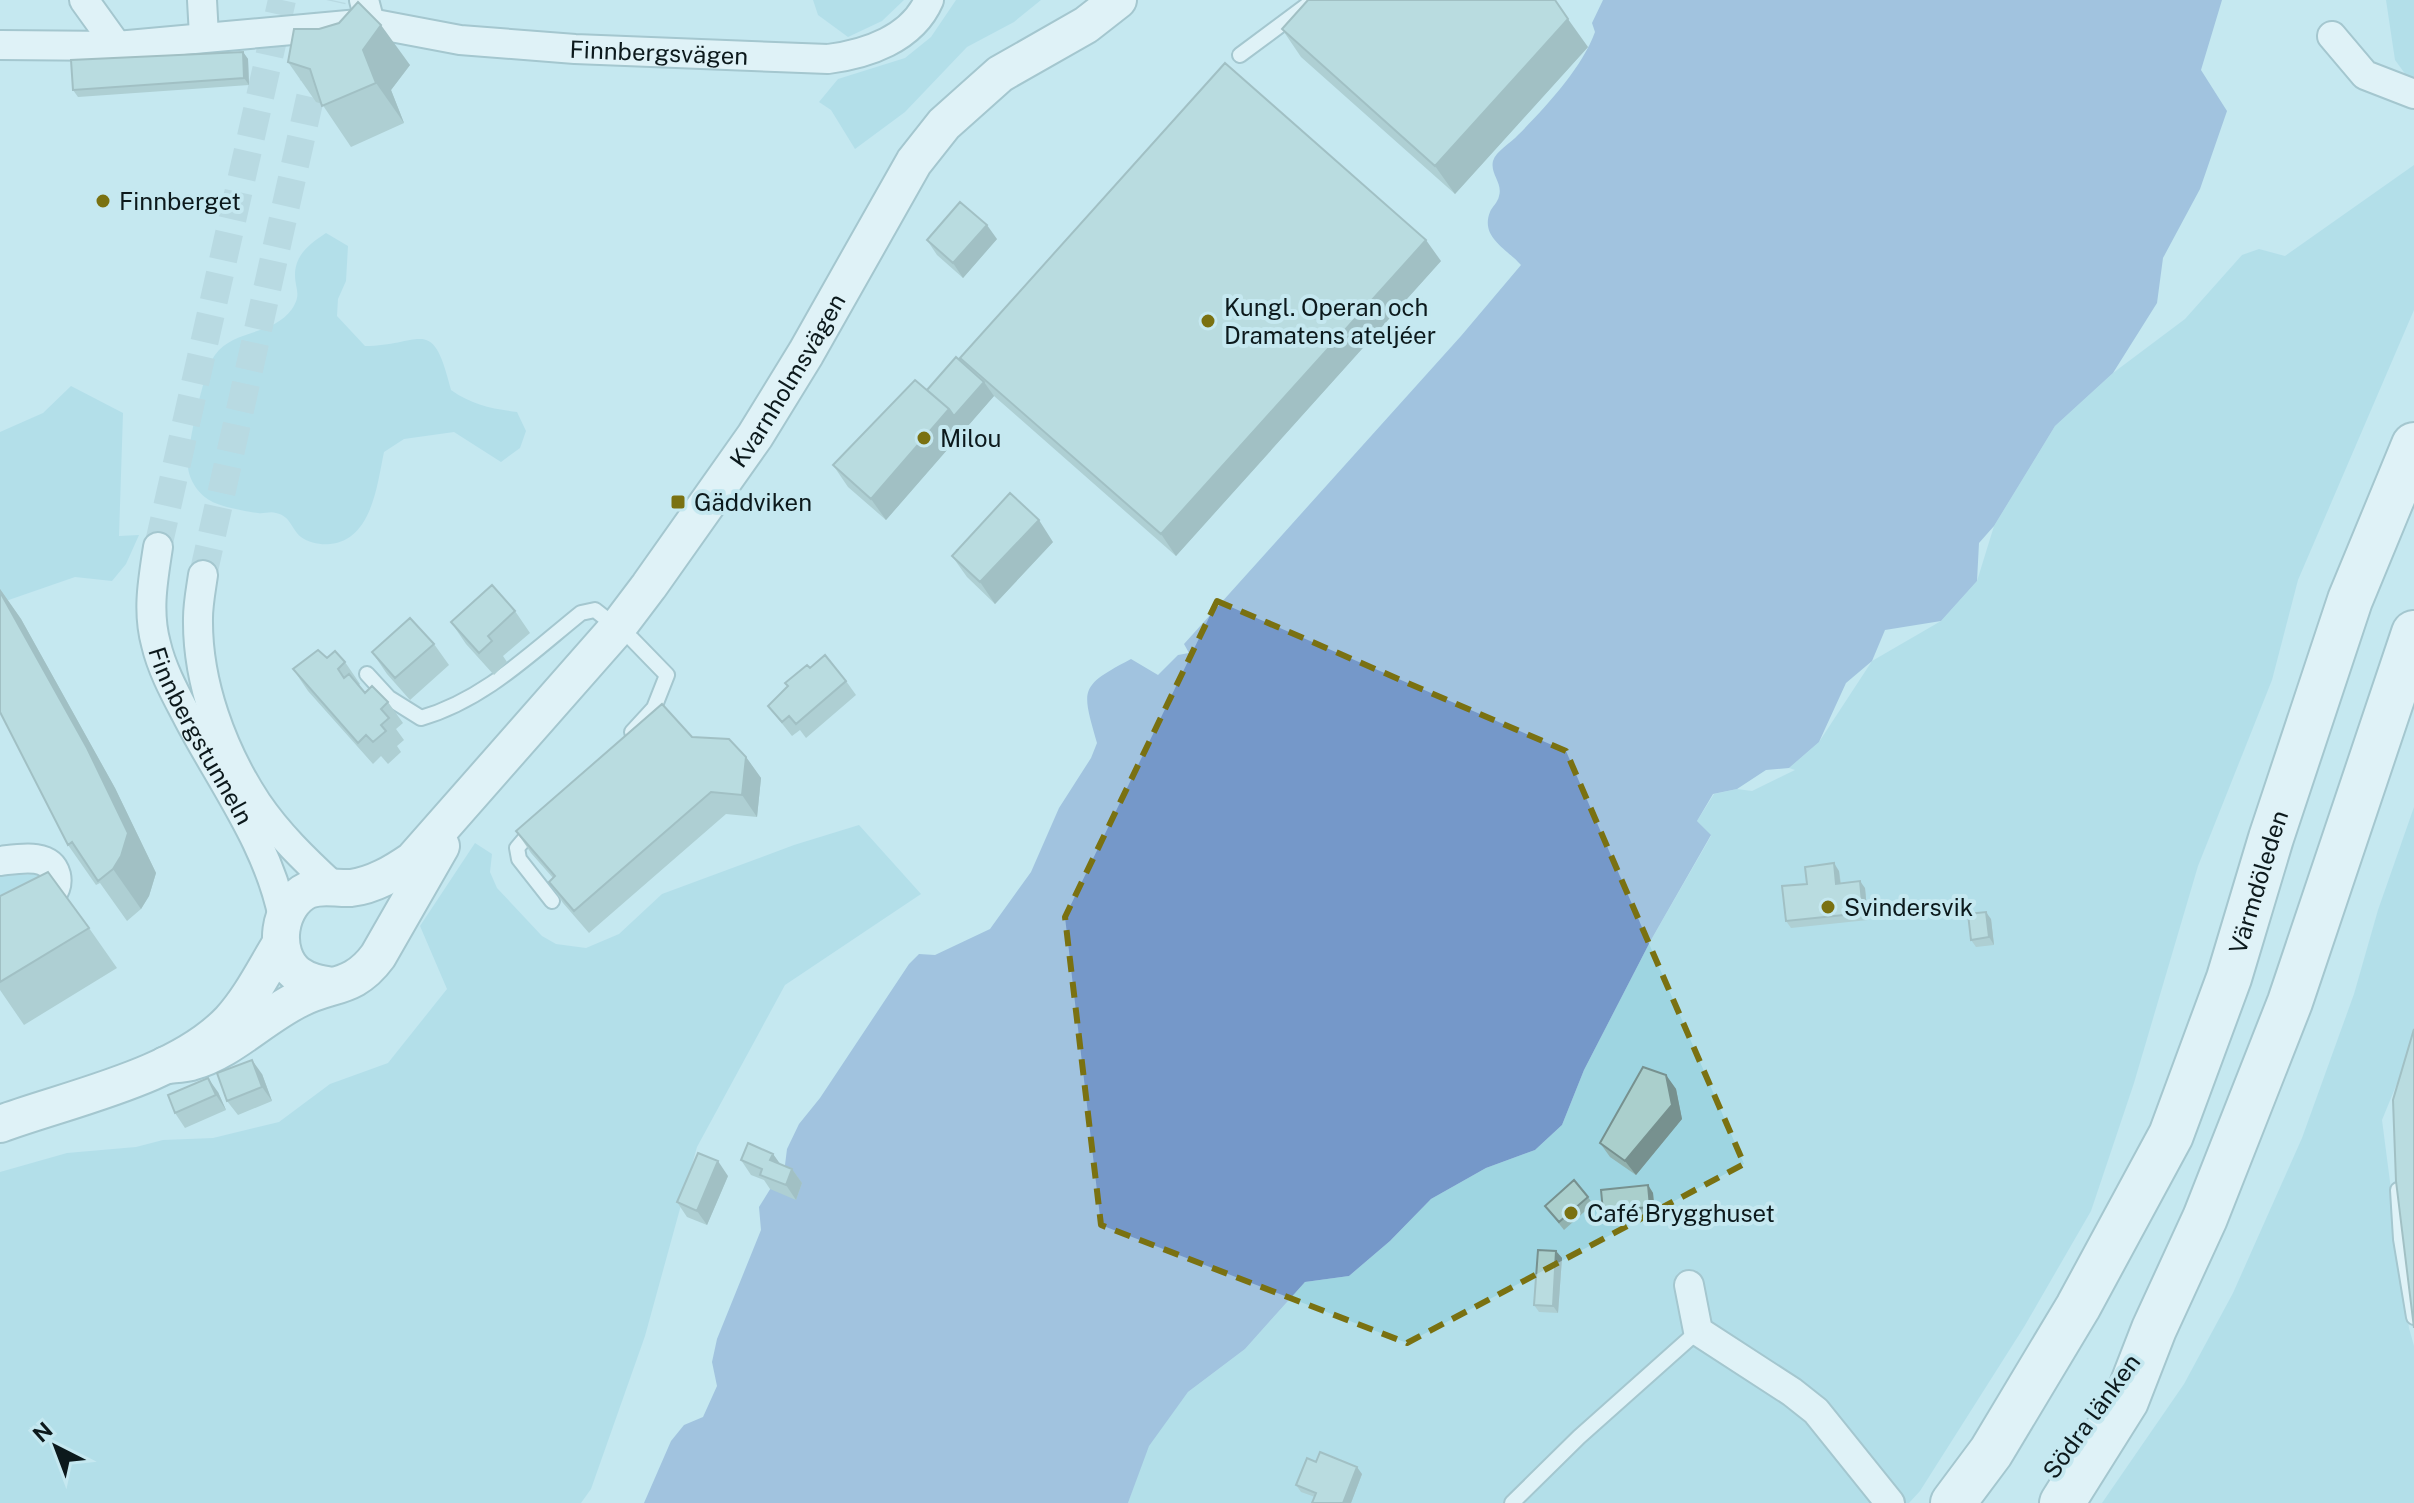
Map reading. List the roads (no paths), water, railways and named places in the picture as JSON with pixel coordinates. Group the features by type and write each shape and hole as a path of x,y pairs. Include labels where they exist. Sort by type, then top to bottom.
{"highway":[{"name":"Värmdöleden","path":"1953,1503 1991,1452 2078,1307 2171,1135 2229,978 2271,838 2350,600 2414,445"},
{"path":"2062,1503 2126,1401 2154,1329 2205,1218 2290,1002 2414,633"},
{"name":"Södra länken","path":"2028,1503 2154,1329"}],"street":[{"path":"84,0 117,46"},
{"path":"202,0 204,36"},
{"name":"Finnbergsvägen","path":"0,45 117,46 204,36 295,31 367,12 474,41 575,49 828,59 879,48 906,29 926,9 929,0"},
{"name":"Kvarnholmsvägen","path":"0,1124 140,1077 166,1065 228,1023 245,1003 293,902 308,891 376,881 413,860 618,627 649,586 755,436 921,153 944,124 1000,74 1086,25 1118,0"},
{"path":"2332,36 2365,75 2414,94"},
{"name":"Finnbergstunneln","path":"158,547 150,598 156,644 172,687 258,845 279,895 282,930"},
{"name":"Finnbergstunneln","path":"203,575 197,615 199,647 205,685 224,740 257,803 297,851 340,887"},
{"name":"Kvarnholmsvägen","path":"166,1065 192,1062 225,1046 301,998 348,983 366,972 474,789"},
{"path":"0,861 39,859 50,865 56,887 47,900 0,928"},
{"path":"340,887 368,901 379,920 381,939 378,956"},
{"path":"282,930 287,960 297,974 312,983 332,986"},
{"path":"1689,1285 1698,1331 1816,1411 1890,1503"}],"lane":[{"path":"1240,55 1314,0"},
{"path":"367,674 389,698 421,718 447,711 503,677 581,613 595,610 618,627 667,675 654,708 622,742"},
{"path":"547,816 517,848 519,859 552,901"},
{"path":"2397,1168 2401,1239 2414,1317"},
{"path":"1512,1503 1579,1437 1698,1331"}],"tunnel":[{"path":"158,547 282,0"},
{"path":"203,575 332,0"}],"place":[{"name":"Finnberget","path":"103,201"},
{"name":"Kungl. Operan och Dramatens ateljéer","path":"1208,321"},
{"name":"Milou","path":"924,438"},
{"name":"Gäddviken","path":"678,502"},
{"name":"Svindersvik","path":"1828,907"},
{"name":"Café Brygghuset","path":"1571,1213"}]}
